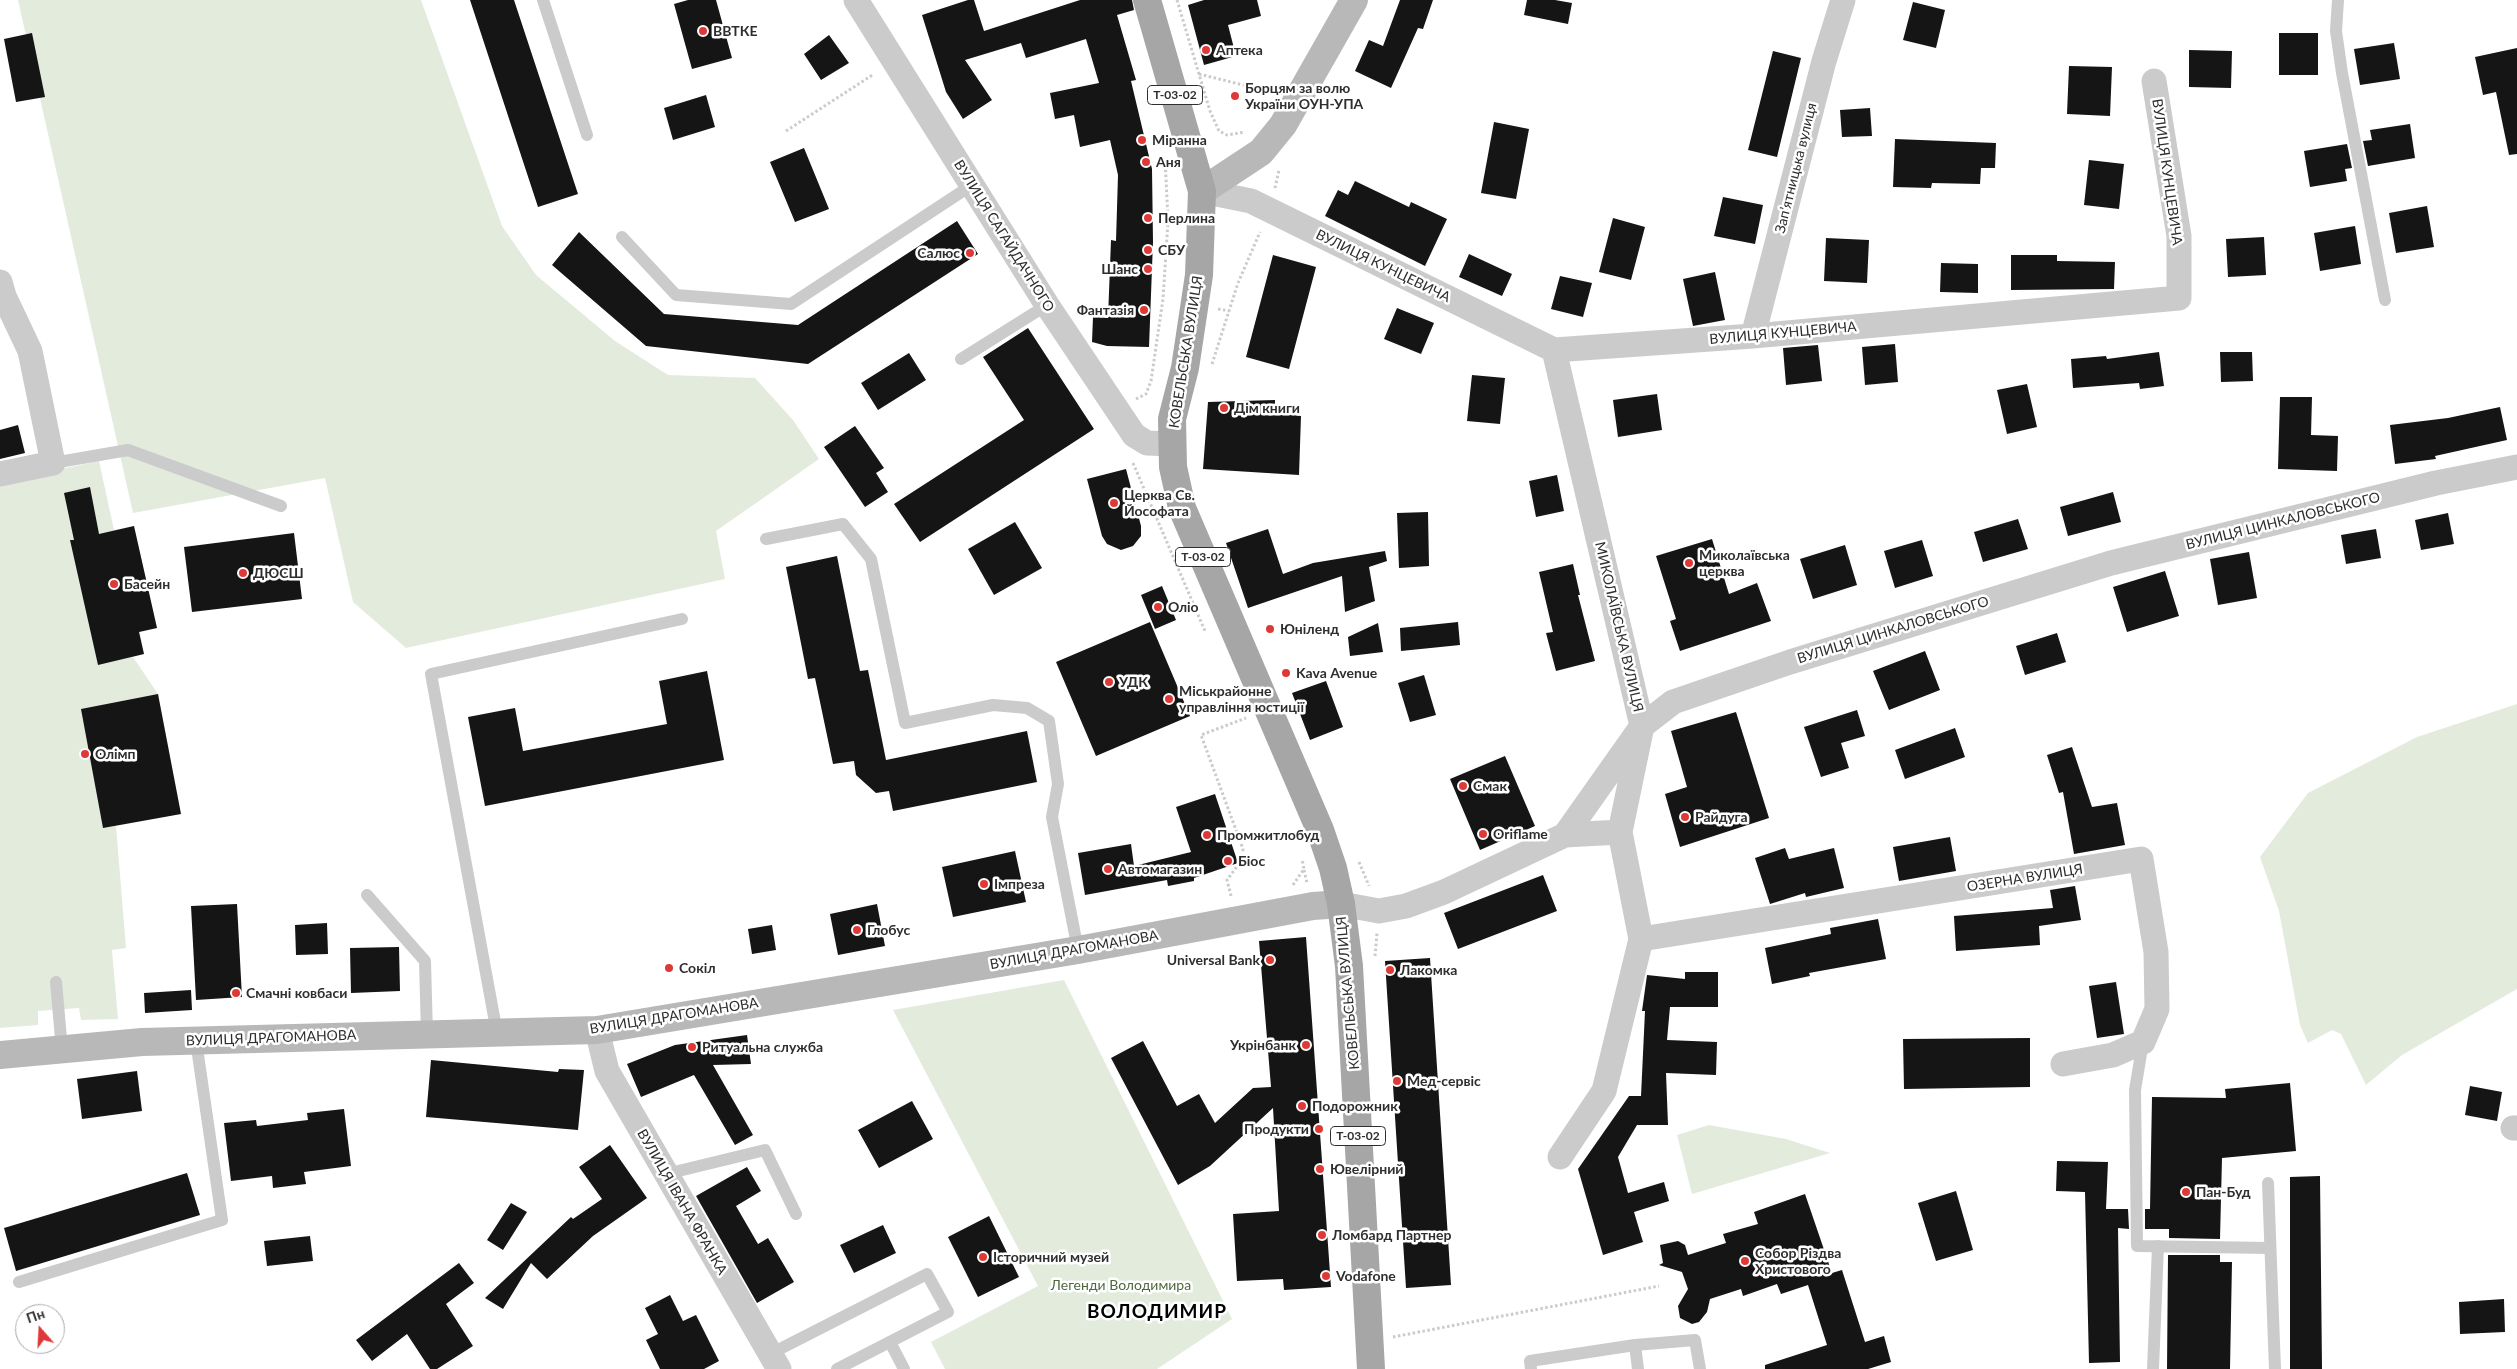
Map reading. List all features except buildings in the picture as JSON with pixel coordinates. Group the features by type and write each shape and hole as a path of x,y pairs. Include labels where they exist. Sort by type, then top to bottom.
{"main road":[{"name":"КОВЕЛЬСЬКА ВУЛИЦЯ","path":"1147,0 1202,191 1199,275 1185,368 1172,419 1173,467 1182,508 1320,830 1333,868 1341,904 1349,966 1371,1369"}],"street":[{"name":"ВУЛИЦЯ САГАЙДАЧНОГО","path":"856,0 1047,305 1134,435 1147,443 1172,444"},
{"path":"1202,191 1261,152 1283,125 1354,0"},
{"name":"Запʼятницька вулиця","path":"1753,336 1824,61 1843,0"},
{"name":"ВУЛИЦЯ КУНЦЕВИЧА","path":"1202,191 1251,201 1554,350 1753,336 2180,298 2179,236 2154,80"},
{"path":"0,282 4,296 30,350 53,463 0,474"},
{"name":"МИКОЛАЇВСЬКА ВУЛИЦЯ","path":"1554,350 1642,726 1620,832 1641,938 1604,1091 1560,1157"},
{"name":"ВУЛИЦЯ ЦИНКАЛОВСЬКОГО","path":"1341,904 1379,912 1406,906 1444,892 1564,836 1642,726 1673,702 1800,659 2111,562 2436,483 2517,467"},
{"path":"1564,836 1620,832"},
{"name":"ОЗЕРНА ВУЛИЦЯ","path":"1641,938 2141,859 2156,952 2158,1009 2143,1042"},
{"name":"ВУЛИЦЯ ДРАГОМАНОВА","path":"0,1055 142,1042 597,1030 1078,950 1313,906 1341,904"},
{"name":"ВУЛИЦЯ ІВАНА ФРАНКА","path":"597,1030 607,1071 774,1361"},
{"path":"2063,1064 2113,1055 2143,1042"}],"lane":[{"path":"543,0 588,135"},
{"path":"2338,0 2336,31 2342,73 2385,300"},
{"path":"622,238 676,295 791,304 972,185"},
{"path":"961,360 1047,305"},
{"path":"53,463 128,450 281,506"},
{"path":"766,539 843,524 871,559 905,723 993,705 1027,708 1048,721 1058,784 1052,817 1078,950"},
{"path":"497,1033 430,674 682,619"},
{"path":"367,895 425,961 427,1035"},
{"path":"56,982 62,1050"},
{"path":"19,1282 222,1220 196,1041"},
{"path":"2143,1042 2135,1090 2137,1246 2269,1248"},
{"path":"666,1174 765,1150 796,1214"},
{"path":"2268,1183 2275,1369"},
{"path":"2153,1369 2158,1246"},
{"path":"774,1361 927,1274 948,1312 837,1369"},
{"path":"1531,1369 1530,1361 1634,1345 1695,1340 1700,1369"},
{"path":"890,1342 904,1369"},
{"path":"1634,1345 1638,1369"}],"path":[{"path":"1177,0 1210,111 1219,131 1227,134 1253,129"},
{"path":"786,131 894,61"},
{"path":"1199,74 1280,94"},
{"path":"1117,409 1146,394 1152,380 1163,299 1168,221 1164,156"},
{"path":"1209,374 1238,283 1268,210 1277,181 1280,163"},
{"path":"1131,458 1209,639"},
{"path":"1243,710 1252,726"},
{"path":"1233,903 1226,880 1241,861 1243,849 1202,735 1248,717"},
{"path":"1286,890 1292,886 1304,869 1301,854"},
{"path":"1392,1337 1659,1286"}],"green space":[{"path":"18,0 421,0 502,226 536,275 615,341 668,375 755,378 793,420 819,459 716,531 725,579 406,648 353,602 325,478 133,513"},
{"name":"Олімп","path":"99,461 114,530 134,526 157,628 140,632 144,654 133,657 158,694 181,814 116,826 126,948 112,950 118,1019 81,1020 79,1008 38,1011 38,1025 0,1028 0,482"},
{"path":"2517,704 2517,989 2402,1055 2366,1085 2341,1034 2332,1030 2308,1043 2300,1025 2279,911 2260,857 2308,793 2417,737"},
{"name":"Легенди Володимира","path":"1064,980 1232,1319 1157,1369 945,1369 931,1342 1038,1286 893,1010"},
{"path":"1709,1125 1786,1139 1830,1153 1692,1194 1677,1135"}],"place":[{"name":"ВВТКЕ","path":"703,31"},
{"name":"Аптека","path":"1206,50"},
{"name":"Борцям за волю України ОУН-УПА","path":"1235,96"},
{"name":"Міранна","path":"1142,140"},
{"name":"Аня","path":"1146,162"},
{"name":"Перлина","path":"1148,218"},
{"name":"СБУ","path":"1148,250"},
{"name":"Салюс","path":"970,253"},
{"name":"Шанс","path":"1148,269"},
{"name":"Фантазія","path":"1144,310"},
{"name":"Дім книги","path":"1224,408"},
{"name":"Церква Св. Йософата","path":"1114,503"},
{"name":"Миколаївська церква","path":"1689,563"},
{"name":"ДЮСШ","path":"243,573"},
{"name":"Басейн","path":"114,584"},
{"name":"Оліо","path":"1158,607"},
{"name":"Юніленд","path":"1270,629"},
{"name":"Kava Avenue","path":"1286,673"},
{"name":"УДК","path":"1109,682"},
{"name":"Міськрайонне управління юстиції","path":"1169,699"},
{"name":"Олімп","path":"85,754"},
{"name":"Смак","path":"1463,786"},
{"name":"Райдуга","path":"1685,817"},
{"name":"Oriflame","path":"1483,834"},
{"name":"Промжитлобуд","path":"1207,835"},
{"name":"Біос","path":"1228,861"},
{"name":"Автомагазин","path":"1108,869"},
{"name":"Імпреза","path":"984,884"},
{"name":"Глобус","path":"857,930"},
{"name":"Universal Bank","path":"1270,960"},
{"name":"Сокіл","path":"669,968"},
{"name":"Лакомка","path":"1390,970"},
{"name":"Смачні ковбаси","path":"236,993"},
{"name":"Укрінбанк","path":"1306,1045"},
{"name":"Ритуальна служба","path":"692,1047"},
{"name":"Мед-сервіс","path":"1397,1081"},
{"name":"Подорожник","path":"1302,1106"},
{"name":"Продукти","path":"1319,1129"},
{"name":"Ювелірний","path":"1320,1169"},
{"name":"Пан-Буд","path":"2186,1192"},
{"name":"Ломбард Партнер","path":"1322,1235"},
{"name":"Історичний музей","path":"983,1257"},
{"name":"Собор Різдва Христового","path":"1745,1261"},
{"name":"Vodafone","path":"1326,1276"}],"district":[{"name":"ВОЛОДИМИР","path":"1157,1312"}]}
